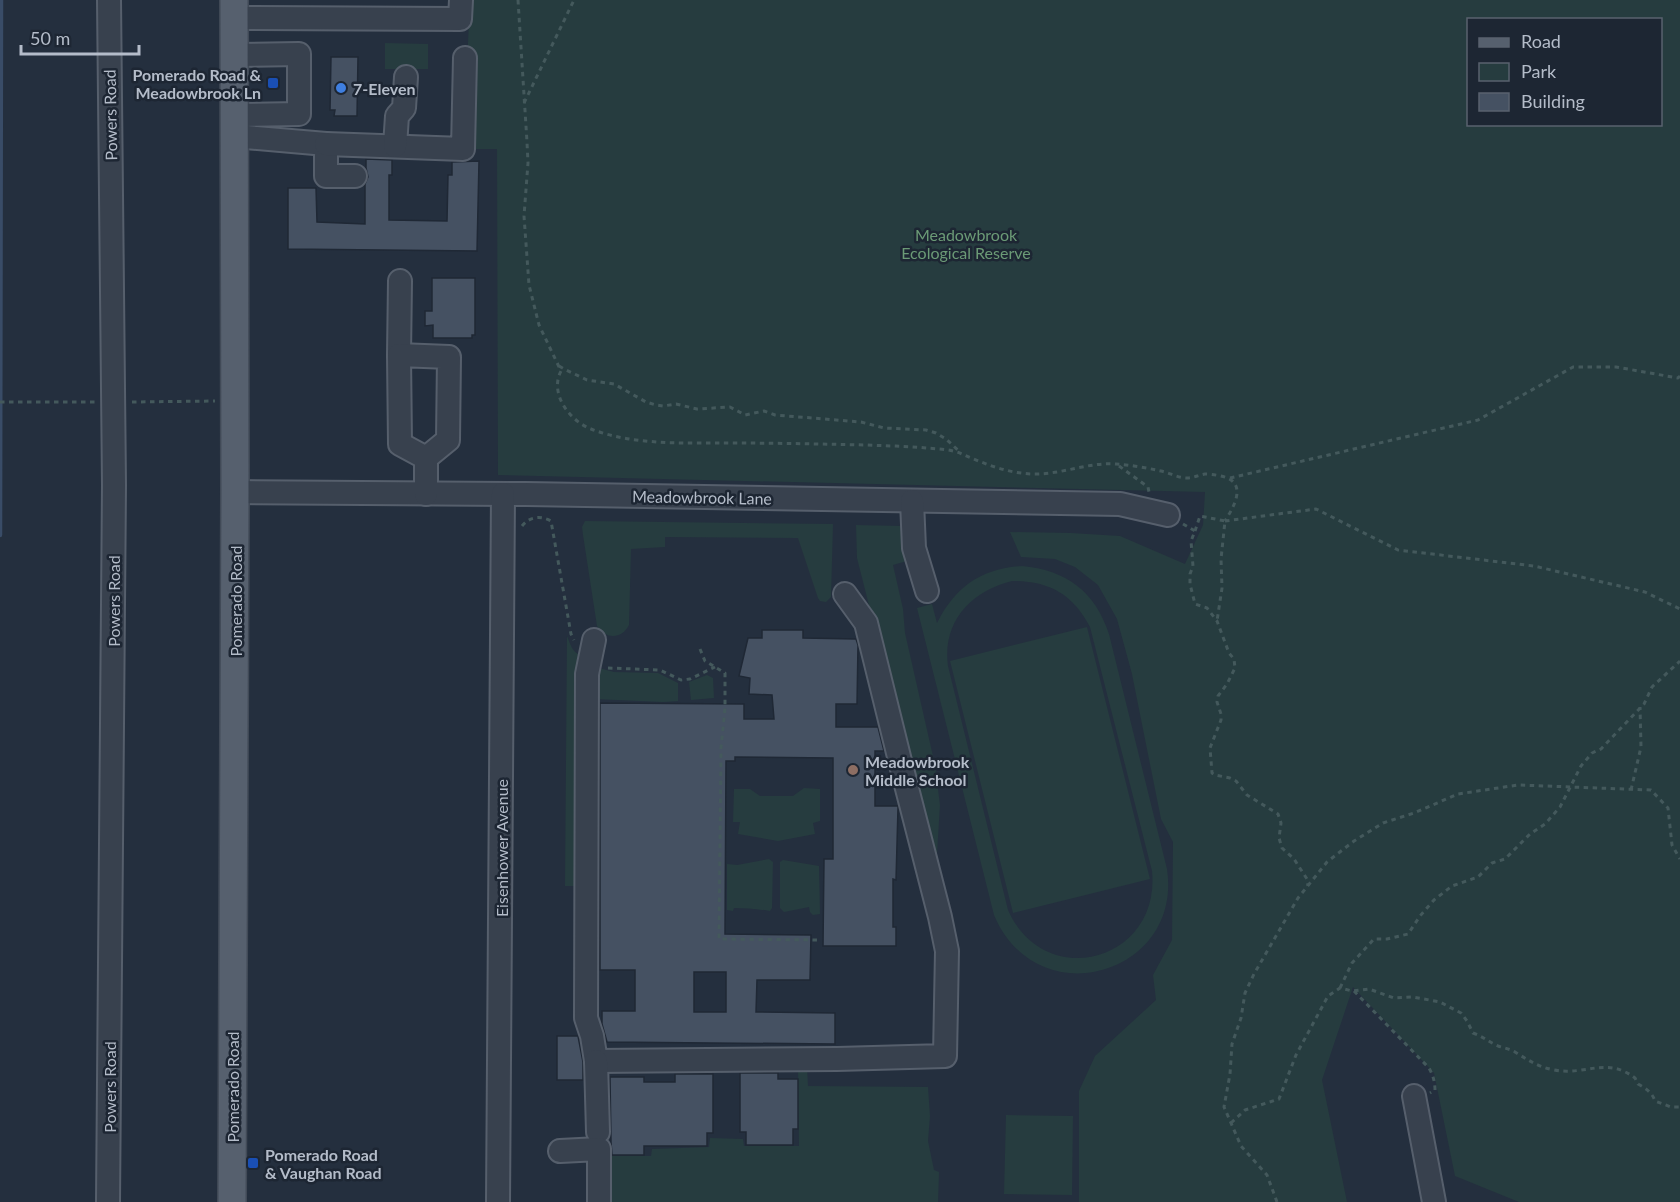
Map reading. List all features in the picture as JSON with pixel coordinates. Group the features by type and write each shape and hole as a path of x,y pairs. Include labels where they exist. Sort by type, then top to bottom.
{"main road":[{"name":"Pomerado Road","path":"232,1202 235,492 234,9"}],"street":[{"name":"Powers Road","path":"108,1202 114,485 109,0"},
{"path":"234,9 460,19 461,0"},
{"path":"234,55 299,54 299,114 234,126"},
{"path":"234,126 326,144 463,149 465,58"},
{"path":"395,146 397,116 404,108 406,77"},
{"path":"326,144 326,176 355,176"},
{"path":"400,281 400,444 426,458"},
{"path":"399,355 449,357 448,440 426,458"},
{"path":"426,458 426,494"},
{"name":"Meadowbrook Lane","path":"235,492 1120,504 1167,514"},
{"name":"Eisenhower Avenue","path":"498,1202 503,494"},
{"path":"912,501 914,548 927,591"},
{"path":"596,1061 945,1056 947,951 940,917 866,622 845,594"},
{"path":"592,650 587,674 586,1018 596,1061 598,1132"},
{"path":"1414,1096 1434,1202"},
{"path":"560,1151 599,1149 599,1202"}],"path":[{"path":"518,0 528,163 524,216 529,285 539,325 561,371 558,377 558,388 563,406 573,418 593,430 651,442 929,448 962,454 986,465 1029,474 1059,472 1093,464 1117,464 1159,471 1178,477 1195,478 1204,474 1230,478 1478,420 1573,367 1616,367 1678,378 1680,376"},
{"path":"524,104 574,0"},
{"path":"558,364 587,380 614,384 656,405 676,404 698,409 730,407 745,415 764,411 775,415 861,423 884,428 926,430 946,439 962,454"},
{"path":"0,402 22,402"},
{"path":"1117,464 1148,487"},
{"path":"1217,621 1222,588 1221,559 1225,521 1236,502 1237,493 1230,478"},
{"path":"1308,886 1307,879 1294,859 1282,848 1279,838 1281,823 1278,814 1247,795 1236,781 1212,773 1210,748 1221,720 1218,696 1235,668 1234,659 1229,653 1217,621 1207,608 1195,604 1192,594 1191,541 1200,516 1225,521 1316,508 1398,550 1534,566 1645,592 1680,609"},
{"path":"1167,514 1195,531"},
{"path":"522,525 528,519 551,520 571,634 576,645 592,650 607,668 660,670 681,680 690,679 715,668"},
{"path":"700,649 705,661 724,673 719,939 821,940"},
{"path":"1231,1123 1245,1110 1279,1099 1296,1055 1328,996 1340,988 1352,963 1374,939 1387,939 1408,934 1434,900 1452,886 1478,877 1492,863 1505,859 1530,834 1545,824 1560,807 1581,766 1592,753 1601,749 1644,704 1652,687 1680,661"},
{"path":"1631,790 1641,747 1640,708"},
{"path":"721,762 726,762"},
{"path":"1277,1202 1267,1174 1241,1146 1224,1107 1232,1044 1241,1018 1245,993 1254,975 1292,909 1328,862 1354,841 1383,823 1414,813 1458,794 1518,785 1651,790 1668,808 1672,845 1680,859"},
{"path":"720,840 726,840"},
{"path":"720,861 726,861"},
{"path":"777,935 777,940"},
{"path":"1340,988 1354,991 1369,989 1394,998 1413,997 1440,1002 1461,1013 1473,1033 1539,1066 1569,1071 1581,1071 1599,1066 1619,1068 1635,1077 1638,1084 1647,1089 1655,1101 1671,1107 1680,1107"},
{"path":"1354,991 1429,1068 1435,1090 1414,1096"}],"green space":[{"name":"Meadowbrook Ecological Reserve","path":"470,0 1680,0 1680,1202 1519,1202 1455,1176 1434,1073 1353,987 1322,1080 1347,1202 1079,1202 1079,1091 1095,1056 1156,1000 1153,975 1172,940 1173,842 1161,819 1132,674 1117,619 1098,585 1075,567 1055,559 1021,557 1010,532 1120,536 1185,564 1203,525 1205,492 498,475 497,149 463,149"},
{"path":"385,43 428,44 428,69 385,69"},
{"path":"585,521 833,524 831,597 826,602 818,598 798,538 665,537 665,547 631,549 629,625 622,633 609,636 597,626 582,527"},
{"path":"856,525 902,526 902,541 907,561 893,565 903,609 905,633 935,765 940,805 936,870 857,558"},
{"path":"1022,566 1038,568 1065,578 1087,595 1103,619 1109,634 1167,869 1166,906 1153,935 1131,957 1103,970 1072,973 1041,966 1014,947 994,915 917,608 932,604 937,623 961,589 982,576","holes":["1012,581 1048,587 1068,598 1090,627 1152,871 1150,902 1138,927 1120,945 1097,955 1072,958 1047,952 1025,936 1008,910 948,666 947,650 950,636 962,611 984,592 997,586"]},
{"path":"1087,627 1150,879 1013,913 950,661"},
{"path":"567,636 573,650 581,655 579,886 565,886"},
{"path":"595,667 614,672 658,673 678,683 678,701 594,699"},
{"path":"707,675 713,678 714,698 691,700 689,682"},
{"path":"804,788 820,789 820,821 813,823 815,834 778,841 738,834 740,822 733,822 734,789 750,789 760,796 793,796"},
{"path":"769,859 773,862 772,908 770,911 738,908 734,908 733,911 727,910 727,864 737,865"},
{"path":"783,860 819,866 820,914 813,915 809,907 784,912 780,908 780,862"},
{"path":"798,1067 807,1067 808,1086 928,1087 930,1116 928,1141 934,1170 939,1172 938,1202 610,1202 607,1156 651,1156 652,1149 709,1147 710,1138 743,1139 744,1146 799,1146"},
{"path":"1006,1115 1073,1116 1072,1195 1004,1194"}],"building":[{"path":"331,57 358,57 357,116 334,116 335,110 330,110"},
{"path":"366,159 392,160 392,175 389,175 389,220 447,221 448,175 452,175 452,162 479,161 477,251 288,249 288,188 316,188 317,222 365,224 365,184 368,177"},
{"path":"432,278 475,278 475,335 472,335 472,338 433,338 433,325 425,326 425,311 432,311"},
{"path":"762,630 803,630 803,638 856,639 858,645 857,704 836,704 836,727 878,727 884,751 875,751 875,806 898,806 896,880 893,879 893,927 896,927 896,946 823,946 824,859 833,859 833,758 735,757 735,761 726,761 725,934 811,935 810,980 757,980 756,1012 835,1013 835,1044 607,1042 602,1024 602,1011 635,1011 635,970 600,970 600,703 744,704 744,719 774,719 772,695 749,694 750,678 739,676 748,638 762,638","holes":["694,972 726,972 726,1012 694,1012"]},
{"path":"557,1036 578,1036 583,1062 583,1080 557,1080"},
{"path":"740,1073 778,1073 778,1079 798,1079 798,1129 793,1129 793,1145 746,1145 746,1132 740,1132"},
{"path":"675,1074 713,1074 713,1133 707,1133 707,1146 644,1146 644,1155 612,1155 610,1077 644,1077 644,1082 675,1082"}],"waterway":[{"path":"0,535 1,0"}],"place":[{"name":"Pomerado Road & Meadowbrook Ln","path":"273,83"},
{"name":"7-Eleven","path":"341,88"},
{"name":"Meadowbrook Middle School","path":"853,770"},
{"name":"Pomerado Road & Vaughan Road","path":"253,1163"}]}
